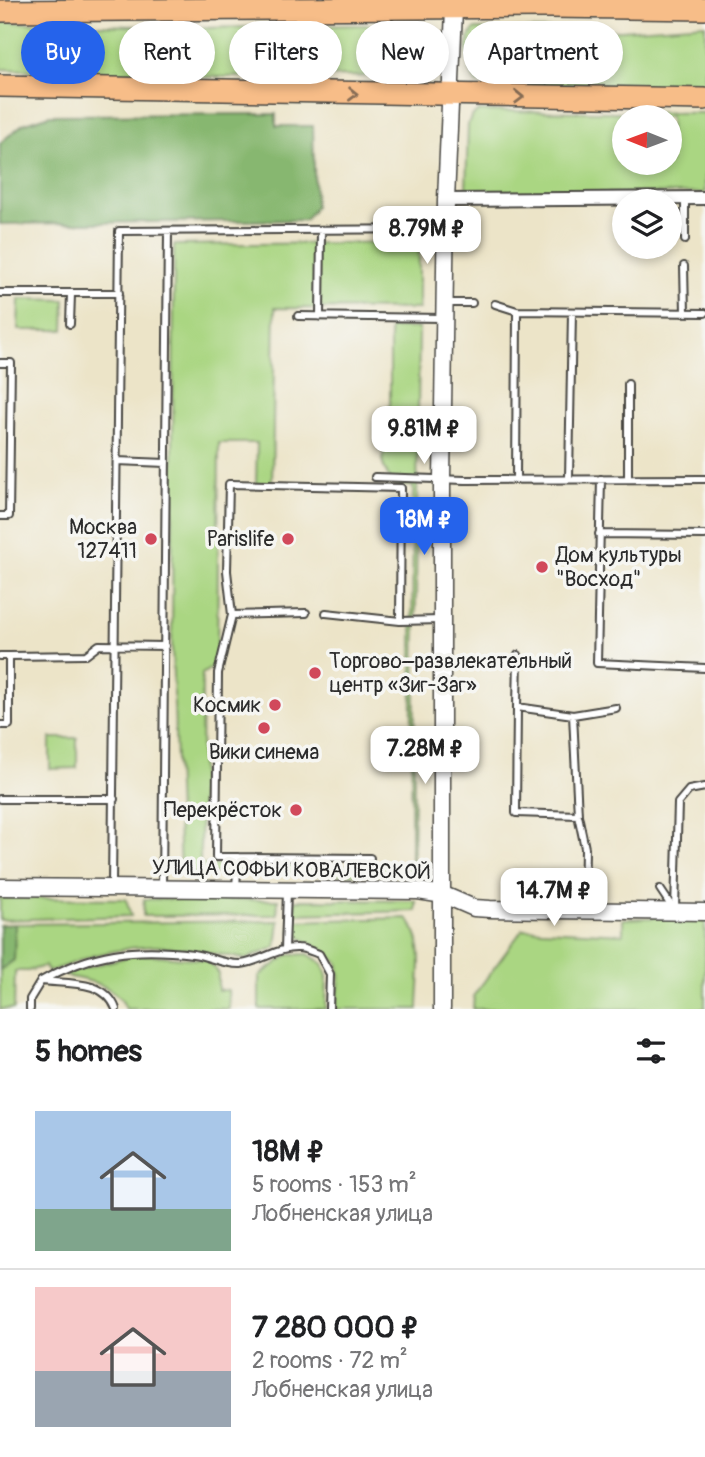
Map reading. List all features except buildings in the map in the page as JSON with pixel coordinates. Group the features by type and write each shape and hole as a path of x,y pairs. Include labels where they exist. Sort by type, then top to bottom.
{"main road":[{"path":"0,11 177,5 705,9"},
{"path":"0,86 705,99"}],"street":[{"path":"442,1009 442,479 446,200 453,5"},
{"path":"446,200 705,198"},
{"name":"УЛИЦА СОФЬИ КОВАЛЕВСКОЙ","path":"0,887 418,891 444,895 474,908 705,912"}],"lane":[{"path":"685,198 685,240"},
{"path":"112,888 119,231 446,229"},
{"path":"320,317 321,230"},
{"path":"162,889 168,231"},
{"path":"684,266 685,313"},
{"path":"0,293 120,293"},
{"path":"70,324 71,293"},
{"path":"298,316 445,311 472,303"},
{"path":"495,304 517,311 705,313"},
{"path":"516,480 517,311"},
{"path":"569,478 572,312"},
{"path":"0,363 11,363 9,516 0,516"},
{"path":"628,384 628,478"},
{"path":"117,461 166,463"},
{"path":"375,477 516,480 705,479"},
{"path":"601,479 597,663 705,668"},
{"path":"370,858 216,857 218,673 232,615 227,571 229,484 401,488 400,621"},
{"path":"599,534 705,535"},
{"path":"232,615 306,613"},
{"path":"326,614 400,621 442,620"},
{"path":"0,656 86,655 99,645 164,646"},
{"path":"518,655 516,813 578,815"},
{"path":"0,725 9,725 9,656"},
{"path":"517,707 573,715 616,708"},
{"path":"573,715 578,815 585,848 584,909"},
{"path":"675,911 678,803 689,790 705,788"},
{"path":"0,799 114,799"},
{"path":"236,890 238,857"},
{"path":"660,889 675,911"},
{"path":"285,949 287,890"},
{"path":"30,1009 30,999 41,981 64,968 107,955 139,950 194,954 241,964 285,949 299,948 319,954 330,974 329,1009"},
{"path":"41,981 95,986 113,1002 116,1009"}],"green space":[{"path":"0,22 21,23 21,70 0,69"},
{"path":"705,24 705,88 481,84 623,84 623,30"},
{"path":"105,25 119,26 119,74 105,73"},
{"path":"342,25 356,25 356,76 342,76"},
{"path":"229,27 229,77 215,77 215,28"},
{"path":"479,111 612,112 612,175 682,175 682,113 705,113 705,193 682,193 682,189 612,189 612,193 470,194 466,191 468,125 471,117"},
{"path":"276,114 276,126 313,126 315,207 305,220 0,224 0,143 23,124 50,115"},
{"path":"419,242 419,309 275,308 272,484 256,484 257,443 219,443 217,664 202,674 200,865 411,866 413,486 393,486 383,465 384,411 390,406 390,328 419,328 413,872 409,875 180,873 172,648 174,245"},
{"path":"19,299 65,300 64,330 18,330"},
{"path":"50,738 77,738 77,768 50,769"},
{"path":"0,898 126,899 131,916 0,920"},
{"path":"144,899 278,900 277,915 143,916"},
{"path":"295,900 416,901 416,911 294,914"},
{"path":"705,917 705,1009 473,1009 474,995 523,929 623,934 623,919"},
{"path":"407,918 413,927 419,949 418,1009 336,1009 340,977 338,963 291,932 291,921"},
{"path":"279,921 276,947 246,959 155,946 95,955 48,972 45,966 28,971 15,971 14,1009 0,1009 0,970 14,960 15,924"},
{"path":"15,924 14,960 0,970 0,925"},
{"path":"139,954 207,960 218,972 218,990 228,990 229,1009 126,1009 122,1001 109,989 66,976 65,973"},
{"path":"308,954 323,964 327,976 326,1009 259,1009 259,977 288,955"}],"place":[{"name":"Москва 127411","path":"151,539"},
{"name":"Parislife","path":"288,539"},
{"name":"Дом культуры \"Восход\"","path":"542,567"},
{"name":"Торгово–развлекательный центр «Зиг-Заг»","path":"315,673"},
{"name":"Космик","path":"275,705"},
{"name":"Вики синема","path":"264,728"},
{"name":"Перекрёсток","path":"296,810"}]}
